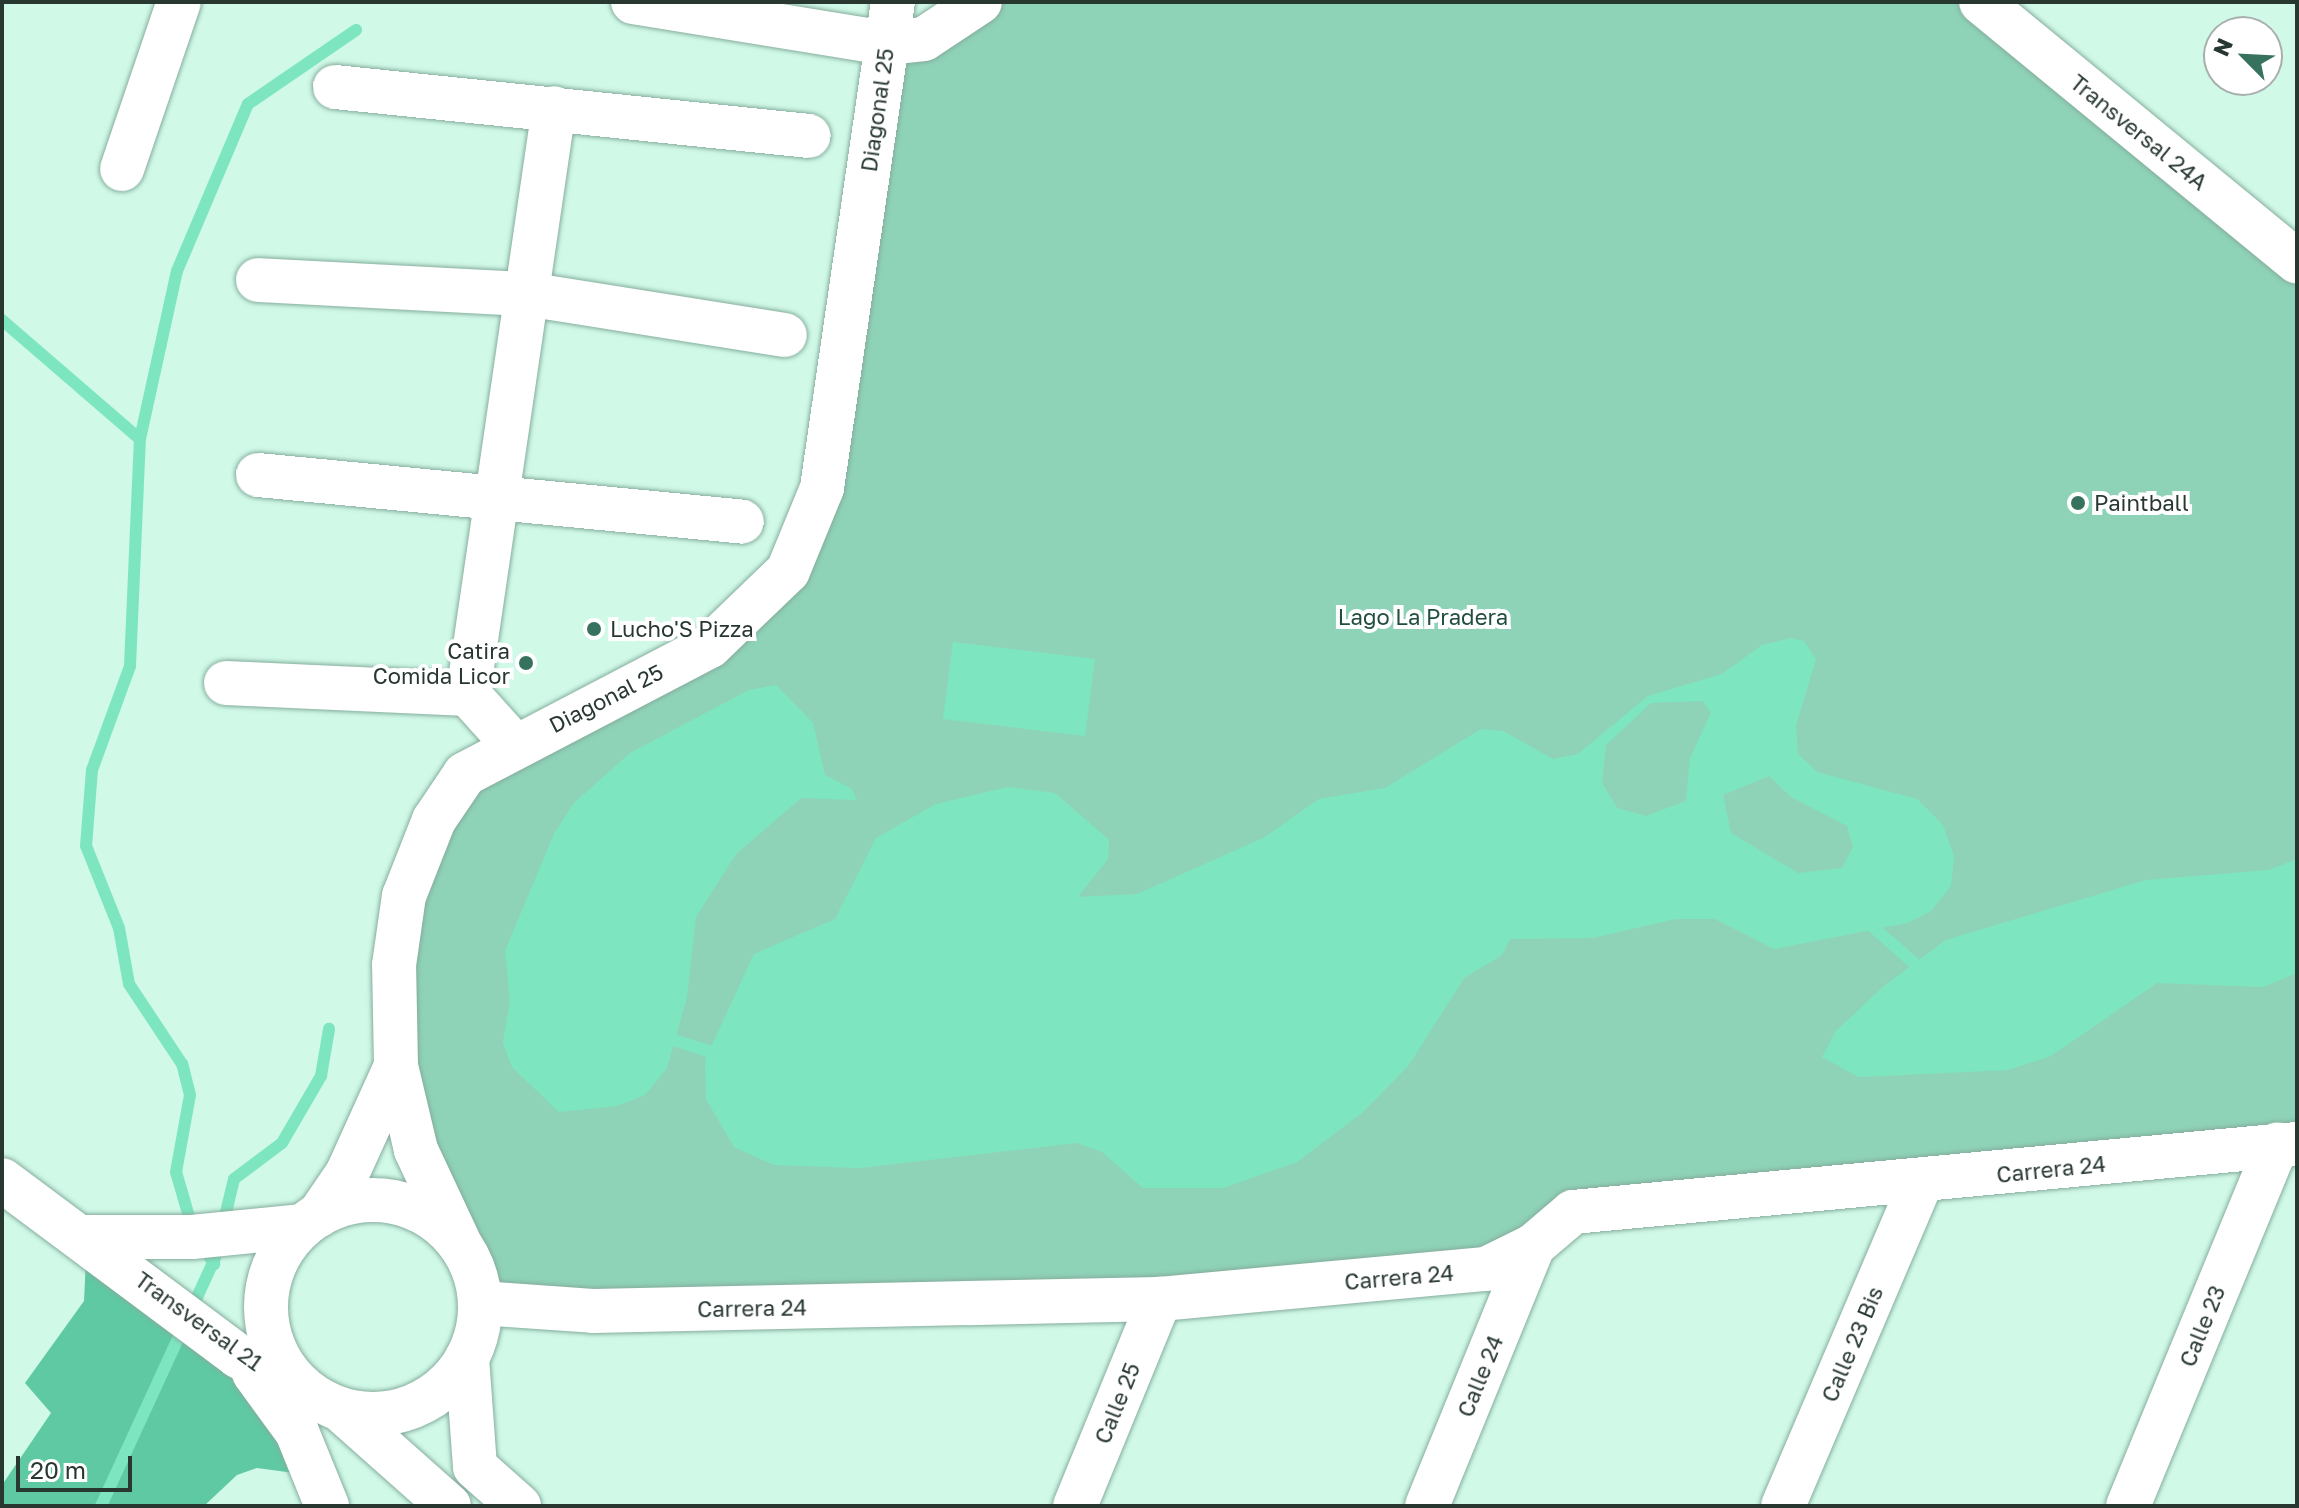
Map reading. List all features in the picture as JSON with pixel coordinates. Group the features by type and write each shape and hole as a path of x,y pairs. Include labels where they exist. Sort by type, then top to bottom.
{"street":[{"path":"122,169 179,2"},
{"path":"633,2 889,22 924,39 980,2"},
{"name":"Transversal 24A","path":"1981,2 2297,262"},
{"name":"Diagonal 25","path":"459,1242 416,1150 395,1053 394,965 404,896 434,820 465,774 513,744 710,646 788,571 822,488 889,22"},
{"path":"335,87 808,136"},
{"path":"468,694 554,108"},
{"path":"258,280 526,294 785,335"},
{"path":"258,475 742,522"},
{"path":"226,683 468,694 513,744"},
{"name":"Diagonal 25","path":"311,1220 347,1174 395,1053"},
{"name":"Carrera 24","path":"480,1303 593,1311 1160,1299 1486,1269 1533,1246 1573,1212 1921,1183 2287,1144"},
{"name":"Calle 23","path":"2128,1506 2287,1144"},
{"name":"Transversal 21","path":"2,1180 87,1237 236,1354 329,1405 449,1506"},
{"name":"Calle 23 Bis","path":"1783,1506 1921,1183"},
{"path":"467,1358 450,1382 400,1412 329,1405 293,1381 268,1330 271,1273 311,1220 343,1204 394,1202 418,1210 459,1242 480,1303 467,1358 475,1467 519,1506"},
{"name":"Transversal 21","path":"87,1237 234,1230 311,1220"},
{"name":"Calle 24","path":"1427,1506 1533,1246"},
{"name":"Calle 25","path":"1075,1506 1160,1299"},
{"path":"236,1354 277,1401 322,1492"},
{"path":"322,1492 329,1405"}],"green space":[{"name":"Lago La Pradera","path":"980,2 1981,2 2297,262 2297,1144 1574,1212 1486,1269 480,1303 475,1273 416,1150 404,896 513,744 788,571 886,43"}],"shaded area":[{"path":"1791,638 1804,641 1816,659 1796,726 1798,754 1817,772 1917,799 1943,825 1954,857 1951,886 1930,912 1907,923 1774,949 1715,919 1676,919 1592,938 1510,939 1502,955 1464,978 1409,1065 1363,1112 1297,1162 1223,1188 1143,1188 1102,1152 1077,1143 860,1168 774,1165 734,1147 706,1099 705,1060 754,954 835,919 876,838 936,804 1008,787 1055,793 1109,840 1108,859 1078,897 1137,894 1263,838 1319,799 1385,788 1481,729 1503,731 1553,759 1578,754 1648,696 1722,674 1762,645","holes":["1703,701 1711,713 1690,758 1686,801 1646,816 1617,808 1602,783 1606,745 1651,703","1769,776 1791,797 1847,826 1853,847 1842,868 1798,873 1731,833 1723,795"]},
{"path":"953,642 1095,659 1085,736 943,719"},
{"path":"776,685 813,723 825,775 852,789 857,800 801,798 736,854 696,917 687,997 667,1068 645,1095 617,1106 559,1112 512,1067 503,1043 510,1000 505,951 554,834 574,803 630,753 749,690"},
{"path":"2297,859 2297,973 2263,987 2157,983 2051,1056 2008,1070 1859,1077 1822,1057 1836,1031 1884,986 1946,940 2146,880 2269,870"},
{"path":"87,1237 234,1352 294,1473 257,1468 237,1475 204,1506 2,1506 2,1485 51,1413 25,1383 84,1301"}],"waterway":[{"path":"192,1227 176,1172 190,1095 182,1064 129,984 119,928 86,846 92,770 130,666 140,439 177,271 248,104 356,30"},
{"path":"2,320 140,439"},
{"path":"1865,920 1923,971"},
{"path":"223,1225 234,1179 282,1143 321,1076 329,1029"},
{"path":"661,1036 724,1056"},
{"path":"201,1243 214,1264"},
{"path":"101,1506 215,1258"}],"place":[{"name":"Paintball","path":"2078,503"},
{"name":"Lucho'S Pizza","path":"594,629"},
{"name":"Catira Comida Licor","path":"526,663"}]}
